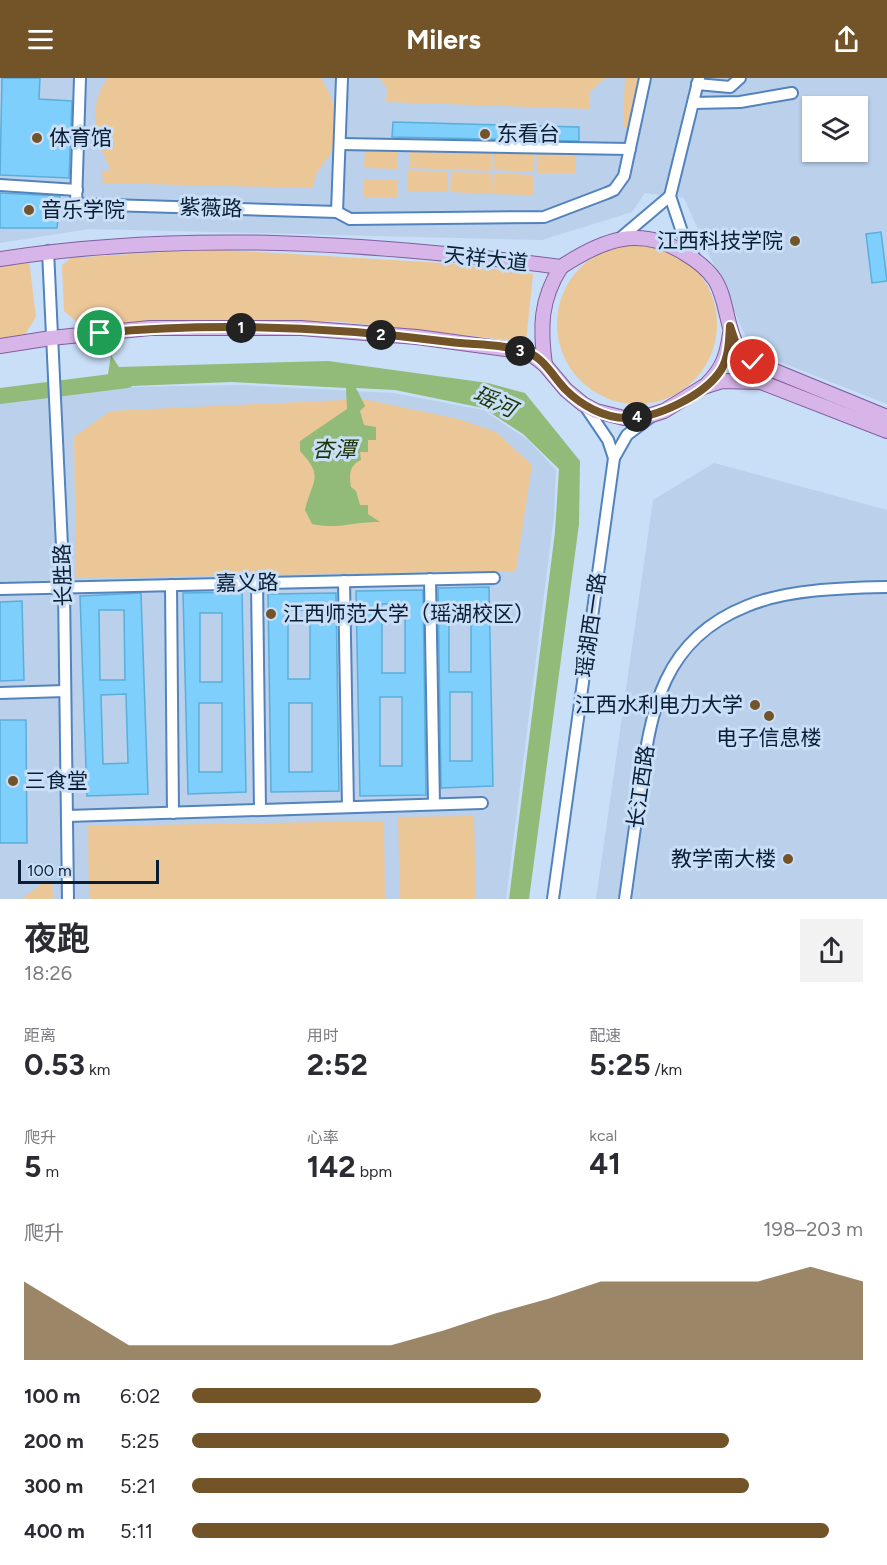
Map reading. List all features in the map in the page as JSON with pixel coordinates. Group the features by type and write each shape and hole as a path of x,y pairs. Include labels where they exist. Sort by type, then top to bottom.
{"main road":[{"path":"545,365 540,333 541,313 549,286 561,267 580,254 617,240 640,236 669,243 695,259 716,281 737,347 753,362 887,417"},
{"name":"天祥大道","path":"0,259 48,251 202,241 371,248 561,267"},
{"path":"0,346 51,338 150,328 301,328 417,337 528,352 545,365 566,390 583,404 596,411 624,418 656,414 703,387 720,372 725,360 730,326"},
{"path":"703,387 722,381 761,382 887,432"}],"street":[{"path":"0,185 77,190 80,78"},
{"path":"342,78 338,212 350,219 544,217 614,190 624,176 645,78"},
{"path":"695,259 683,235 670,196 698,81 730,87 740,78"},
{"path":"693,103 740,102 792,93"},
{"path":"340,144 630,149"},
{"name":"紫薇路","path":"77,190 76,204 338,212"},
{"path":"617,240 670,196"},
{"name":"长胜路","path":"48,251 63,588 68,899"},
{"path":"583,404 608,440 614,458"},
{"path":"614,458 627,435 656,414"},
{"name":"瑶湖西一路","path":"553,899 614,458"},
{"name":"嘉义路","path":"0,589 494,578"},
{"path":"430,579 434,804"},
{"path":"345,581 348,807"},
{"path":"257,583 260,810"},
{"path":"171,585 173,813"},
{"name":"长江西路","path":"625,899 645,747 659,690 683,650 712,624 749,605 803,593 887,587"},
{"path":"0,693 65,691"},
{"path":"67,816 482,803"}],"shaded area":[{"name":"江西科技学院","path":"0,78 887,78 887,404 752,351 684,198 645,193 632,212 542,240 89,229 0,243"},
{"path":"108,78 321,78 331,97 337,118 333,149 316,175 314,188 103,183 102,171 111,170 101,148 95,112 101,89"},
{"path":"379,78 605,78 590,92 590,109 386,102 387,88"},
{"path":"625,78 644,78 634,127 623,127"},
{"path":"409,148 491,150 491,171 409,168"},
{"path":"365,150 398,151 398,169 364,168"},
{"path":"494,150 535,151 534,172 493,170"},
{"path":"538,151 576,153 575,174 537,173"},
{"path":"408,170 448,172 447,192 407,191"},
{"path":"451,172 491,173 491,194 450,192"},
{"path":"493,173 534,175 533,195 492,194"},
{"path":"364,179 398,180 397,198 363,197"},
{"path":"637,244 667,250 693,268 711,294 717,324 711,354 693,380 667,398 637,404 607,398 581,380 563,354 557,324 563,294 581,268 607,250"},
{"path":"208,249 459,264 533,274 526,342 334,321 79,324 64,311 62,265 71,258"},
{"path":"29,260 36,317 24,336 0,339 0,264"},
{"name":"江西师范大学（瑶湖校区）","path":"240,385 393,393 483,410 528,440 556,470 554,515 506,899 0,899 0,404 123,387"},
{"path":"363,399 458,419 496,432 532,465 516,571 76,578 74,437 110,411"},
{"name":"江西水利电力大学","path":"714,463 887,510 887,899 596,899 653,500"},
{"path":"474,816 476,899 400,899 398,817"},
{"path":"384,821 385,899 89,899 88,826"},
{"path":"45,881 52,881 53,899 22,899"}],"water":[{"name":"杏潭","path":"111,355 119,367 328,361 488,383 525,393 580,461 579,524 529,899 509,899 555,532 559,469 523,434 483,408 395,390 356,388 365,406 360,411 364,425 376,427 376,440 368,440 368,452 360,452 361,460 354,465 351,471 351,487 356,491 360,505 368,505 368,514 380,522 338,526 312,524 305,510 313,485 314,473 308,460 300,451 300,441 347,409 346,388 231,382 106,387"}],"building":[{"name":"体育馆","path":"2,78 40,78 39,99 72,101 69,178 0,175"},
{"name":"东看台","path":"393,122 579,127 579,141 392,137"},
{"name":"音乐学院","path":"0,193 60,196 57,228 0,228"},
{"path":"881,232 887,281 872,283 866,234"},
{"path":"489,587 493,786 441,788 438,588","holes":["449,603 471,603 471,672 449,672","450,692 472,692 472,761 450,761"]},
{"path":"423,590 426,795 360,796 356,591","holes":["382,604 405,604 405,673 382,673","380,697 402,697 402,766 380,766"]},
{"path":"242,592 246,792 188,794 183,593","holes":["200,613 222,613 222,682 200,682","199,703 222,703 222,772 199,772"]},
{"path":"141,593 148,794 87,796 80,596","holes":["99,610 124,610 125,680 100,680","126,694 128,763 103,764 101,695"]},
{"path":"336,593 339,791 271,792 268,594","holes":["288,610 310,610 310,679 288,679","289,703 312,703 312,772 289,772"]},
{"path":"22,601 24,680 0,681 0,602"},
{"name":"三食堂","path":"0,720 26,720 27,843 0,843"}],"waterway":[{"name":"瑶河","path":"0,396 127,380"}],"place":[{"name":"东看台","path":"485,134"},
{"name":"体育馆","path":"37,138"},
{"name":"音乐学院","path":"29,210"},
{"name":"江西科技学院","path":"795,241"},
{"name":"江西师范大学（瑶湖校区）","path":"271,614"},
{"name":"江西水利电力大学","path":"755,705"},
{"name":"电子信息楼","path":"769,716"},
{"name":"三食堂","path":"13,781"},
{"name":"教学南大楼","path":"788,859"}],"route":[{"path":"100,333 150,328 301,328 417,337 528,352 545,365 566,390 583,404 596,411 624,418 645,417 664,411 703,387 720,372 728,349 730,326 737,347 753,362"}]}
